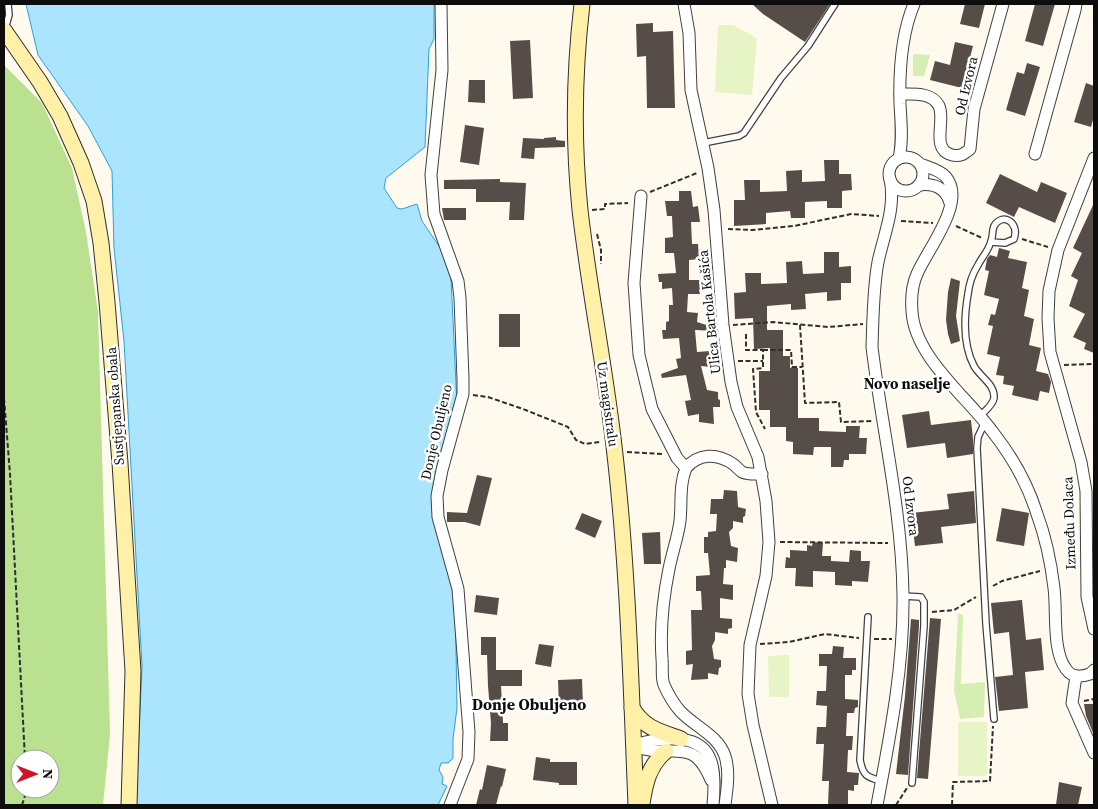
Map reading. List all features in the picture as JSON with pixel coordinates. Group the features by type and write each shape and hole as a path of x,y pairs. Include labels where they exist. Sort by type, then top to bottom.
{"main road":[{"name":"Uz magistralu","path":"582,4 575,111 580,210 614,444 620,503 629,617 636,805"},
{"name":"Sustjepanska obala","path":"4,30 40,82 60,116 81,163 94,202 101,243 119,454 133,671 129,805"},
{"path":"632,708 638,717 650,727 681,739"},
{"path":"642,805 647,778 652,766 666,751"}],"street":[{"name":"Donje Obuljeno","path":"441,4 442,70 430,175 434,214 458,281 463,394 442,470 437,496 438,517 458,589 469,732 468,759 450,805"},
{"name":"Ulica Bartola Kašića","path":"684,4 689,33 691,90 708,168 728,360 737,407 758,457 762,474 769,542 766,576 750,645 748,694 753,725 772,805"},
{"path":"899,158 902,137 900,94 902,52 905,32 914,4"},
{"name":"Od Izvora","path":"900,94 918,94 931,98 939,106 941,146 946,153 954,156 962,155 970,150 974,109 1003,4"},
{"path":"1035,154 1076,4"},
{"path":"902,137 909,154 918,162 923,174 914,188"},
{"path":"951,207 949,199 943,190 932,185 900,190 892,184 890,179 892,165 899,158 905,157 939,172 946,177 951,186 953,194 951,207 913,283 911,298 914,326 927,355 983,419 1015,466 1037,513 1051,569 1060,656 1066,670 1071,675 1076,676 1090,674 1094,670"},
{"name":"Između Dolaca","path":"1094,158 1058,250 1049,291 1048,318 1050,352 1081,462 1086,492 1087,597 1094,629"},
{"name":"Od Izvora","path":"877,805 898,684 903,596 900,543 872,346 872,323 878,263 891,212 890,179"},
{"name":"Od Izvora","path":"891,212 903,196 914,188"},
{"path":"641,196 634,282 639,355 652,409 674,452 686,468"},
{"path":"725,805 728,769 721,746 681,712 671,699 664,684 662,655 663,614 669,569 680,523 681,488 686,468 705,456 715,456 723,458 742,472 762,474"},
{"path":"1076,676 1072,703 1094,752"},
{"path":"634,746 649,740 681,739 689,740 701,746 709,756 714,767 713,805"},
{"path":"634,746 648,751 685,750 695,754 707,770 714,789"}],"lane":[{"path":"4,30 8,15 8,4"},
{"path":"703,143 744,133 781,78 808,46 835,4"},
{"path":"991,242 1005,243 1014,238 1016,228 1012,222 1006,220 999,221 994,226 991,242 977,267 968,291 965,313 969,352 974,366 992,386 994,398 983,419 977,448 986,624 994,719"},
{"path":"903,596 922,597 924,602 924,626 912,783"},
{"path":"868,617 860,760 862,771 868,777 882,781"}],"path":[{"path":"657,188 708,168"},
{"path":"590,210 605,209 606,204 628,203"},
{"path":"715,228 752,230 794,226 851,214 879,216"},
{"path":"900,221 933,223"},
{"path":"958,222 956,226 984,239"},
{"path":"1014,238 1023,238 1058,250"},
{"path":"723,325 773,322 828,327 872,323"},
{"path":"800,325 805,403 839,402 841,422 884,420"},
{"path":"746,334 746,350 791,350 792,367 802,367"},
{"path":"763,350 763,368 754,369 756,412 765,429"},
{"path":"728,360 763,361"},
{"path":"1054,366 1094,364"},
{"path":"463,394 488,397 568,427 576,440 585,444 602,442"},
{"path":"4,398 10,474 24,749"},
{"path":"624,452 664,454 674,452"},
{"path":"769,542 900,543"},
{"path":"750,645 789,642 825,634 866,639 901,638"},
{"path":"952,805 953,782 990,780 994,719"},
{"path":"896,805 904,790 912,783"}],"green space":[{"path":"718,25 733,25 757,38 752,95 715,92"},
{"path":"913,54 930,55 924,76 913,76"},
{"path":"4,65 42,103 72,168 86,232 98,312 110,734 103,805 4,805"},
{"path":"958,613 963,615 961,684 985,682 984,717 960,719 954,691"},
{"path":"789,655 789,697 769,697 768,656"},
{"path":"958,722 987,722 987,776 958,776"}],"water":[{"path":"26,4 434,4 434,39 429,49 425,147 386,178 384,188 397,208 402,209 417,204 422,221 445,255 451,278 457,406 434,495 455,591 457,708 453,739 453,758 448,763 441,763 439,770 443,777 442,784 447,786 438,805 136,805 142,666 124,341 114,248 112,171 88,126 38,55"}],"building":[{"path":"752,4 830,4 805,42 763,14"},
{"path":"965,4 985,4 979,28 960,24"},
{"path":"1035,4 1055,4 1043,46 1025,41"},
{"path":"653,23 653,32 673,31 675,108 647,108 646,56 637,57 636,24"},
{"path":"530,40 533,98 513,99 510,41"},
{"path":"955,42 973,46 962,88 930,80 935,61 950,65"},
{"path":"1027,63 1040,67 1025,116 1006,110 1017,72 1024,74"},
{"path":"469,80 485,80 485,103 468,102"},
{"path":"1086,83 1094,86 1094,116 1091,127 1074,122"},
{"path":"465,125 484,128 479,165 460,162"},
{"path":"556,137 556,140 565,141 565,147 535,148 534,159 521,158 523,138 544,139"},
{"path":"824,160 839,160 839,174 851,174 852,190 842,191 842,208 827,208 827,201 805,202 805,218 791,218 790,211 766,213 766,224 734,226 734,200 745,200 744,180 760,180 760,192 787,191 786,171 802,170 802,182 825,181"},
{"path":"1000,174 1037,192 1041,182 1067,193 1055,223 1019,207 1014,217 986,203"},
{"path":"500,179 500,182 526,183 524,220 509,220 510,202 476,202 476,189 444,189 444,180"},
{"path":"679,191 691,191 693,207 698,206 700,222 691,222 692,244 698,244 699,259 689,260 689,280 701,280 702,288 699,290 700,294 688,294 687,312 698,313 697,322 716,328 715,331 695,330 697,352 710,351 711,367 701,366 707,390 718,392 718,399 720,400 720,407 713,407 714,424 699,422 699,414 688,416 685,401 691,400 686,375 662,378 661,374 678,368 676,359 681,358 679,338 663,339 662,330 666,330 666,322 669,321 669,305 673,305 672,288 662,289 662,282 659,282 658,274 676,273 674,253 665,253 665,238 673,237 672,216 667,216 665,201 679,201"},
{"path":"1094,203 1094,353 1084,349 1086,343 1073,337 1085,314 1069,306 1078,280 1071,276 1082,253 1073,248"},
{"path":"442,208 466,208 466,220 444,220"},
{"path":"999,248 1010,251 1008,258 1027,262 1022,288 1029,290 1024,316 1034,319 1029,345 1041,348 1036,371 1048,374 1051,382 1049,393 1040,391 1038,401 1012,395 1014,386 1003,384 1004,376 996,375 1000,357 987,354 993,326 988,325 991,314 995,315 999,299 984,295 989,271 985,270 987,259 990,255 997,257"},
{"path":"824,252 839,252 839,267 851,266 851,283 841,283 841,300 827,301 827,292 805,294 806,309 791,310 791,304 767,306 767,330 783,330 783,356 790,356 790,368 798,368 798,418 819,418 819,431 846,432 846,426 860,426 859,438 867,438 866,454 849,454 849,460 844,460 843,467 831,467 831,447 814,447 813,455 793,454 793,442 786,441 786,427 770,427 770,410 759,410 759,371 770,371 770,348 754,349 753,318 735,319 734,293 746,292 745,273 761,273 761,284 787,283 786,262 802,261 803,274 824,273"},
{"path":"951,278 960,281 956,316 960,341 951,344 946,320"},
{"path":"499,314 520,314 520,347 499,347"},
{"path":"929,411 931,425 971,420 973,454 947,458 945,443 907,448 902,415"},
{"path":"477,475 492,478 480,526 465,522 447,522 447,512 467,513"},
{"path":"724,490 737,491 738,507 746,509 743,523 733,521 733,528 729,532 731,546 738,548 737,562 726,560 723,584 733,585 733,600 720,598 720,618 732,619 732,628 728,629 728,634 715,632 715,640 712,646 714,659 721,660 718,675 708,673 708,679 691,680 693,664 686,665 686,651 692,650 691,610 702,610 701,591 696,591 696,576 710,575 708,553 704,553 704,537 708,537 708,532 716,531 717,514 710,514 711,499 723,499"},
{"path":"974,491 976,523 941,527 943,543 915,546 911,513 949,509 947,494"},
{"path":"1002,508 1029,513 1024,546 996,541"},
{"path":"582,513 602,521 595,538 575,529"},
{"path":"660,532 661,564 644,564 642,533"},
{"path":"813,542 823,543 822,556 831,556 831,561 849,562 850,550 861,551 861,561 870,561 868,582 852,581 852,586 835,585 835,572 813,571 813,587 795,586 796,568 785,568 786,557 790,558 790,550 807,551 807,545 812,546"},
{"path":"476,595 499,598 497,615 474,612"},
{"path":"1022,600 1026,640 1041,638 1044,670 1025,672 1028,708 999,711 995,677 1013,675 1009,632 994,634 991,603"},
{"path":"930,618 941,619 928,779 917,778"},
{"path":"911,619 919,620 919,626 908,775 896,774"},
{"path":"481,637 496,637 496,670 522,670 522,686 501,686 503,723 508,723 508,741 490,741 491,723 487,655 481,655"},
{"path":"539,644 554,646 551,667 535,664"},
{"path":"833,646 844,647 843,658 856,658 856,670 852,670 852,675 845,675 845,699 858,700 858,707 855,708 854,713 847,713 846,736 853,736 852,750 848,750 847,772 859,773 858,785 854,785 854,791 848,790 848,805 828,805 829,781 822,781 824,744 816,744 817,727 826,727 827,706 816,705 817,691 826,691 827,666 819,666 819,654 832,654"},
{"path":"582,679 583,705 559,707 558,680"},
{"path":"1084,704 1094,704 1094,735 1086,716"},
{"path":"536,757 550,759 550,762 577,762 577,785 559,785 559,783 533,780"},
{"path":"487,765 506,769 502,787 496,805 476,805 480,789 482,790"},
{"path":"1059,782 1082,787 1078,805 1056,805"}],"district":[{"name":"Novo naselje","path":"907,384"},
{"name":"Donje Obuljeno","path":"529,704"}]}
